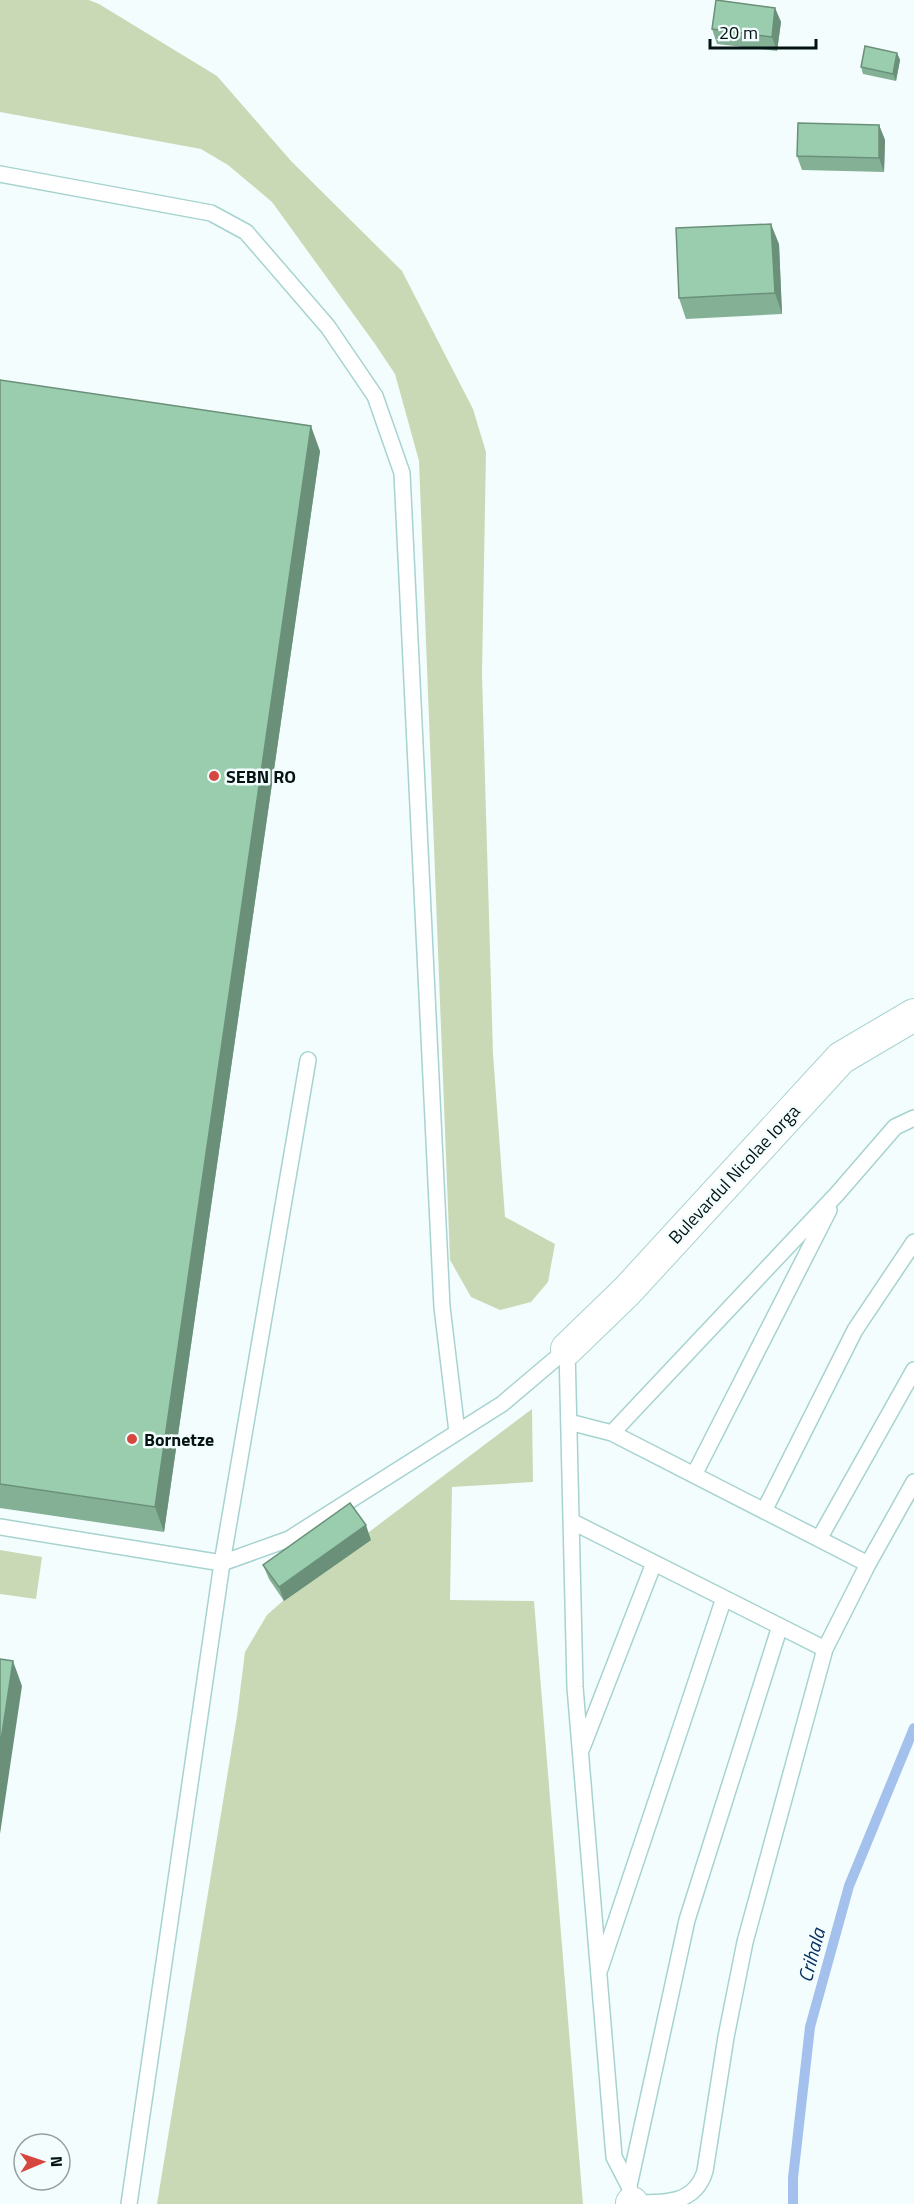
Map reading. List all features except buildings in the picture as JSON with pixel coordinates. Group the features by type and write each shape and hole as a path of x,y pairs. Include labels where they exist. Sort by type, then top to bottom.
{"street":[{"name":"Bulevardul Nicolae Iorga","path":"567,1349 627,1291 841,1058 914,1015"}],"lane":[{"path":"0,174 211,213 246,232 328,327 375,396 402,473 442,1307 457,1432"},
{"path":"129,2204 222,1563 308,1059"},
{"path":"612,1433 837,1194 895,1127 914,1118"},
{"path":"694,1475 837,1194"},
{"path":"764,1510 855,1330 914,1242"},
{"path":"0,1527 222,1563 289,1539 502,1404 567,1349"},
{"path":"567,1349 575,1687 614,2157 631,2198"},
{"path":"819,1539 914,1370"},
{"path":"569,1422 612,1433 868,1564"},
{"path":"631,2198 670,2203 693,2196 701,2186 726,2037 745,1942 825,1649 868,1564 914,1482"},
{"path":"571,1521 825,1649"},
{"path":"580,1753 654,1563"},
{"path":"599,1975 724,1598"},
{"path":"631,2198 687,1920 780,1626"}],"green space":[{"path":"0,0 89,0 217,76 292,162 402,271 473,409 486,452 482,675 493,1054 505,1217 555,1244 548,1282 531,1302 500,1310 471,1297 450,1260 419,461 395,374 272,202 228,165 201,149 0,112"},
{"path":"532,1409 533,1482 452,1487 450,1600 534,1601 583,2204 157,2204 237,1716 245,1652 267,1615 312,1575"},
{"path":"0,1550 42,1557 36,1599 0,1594"}],"waterway":[{"name":"Crihala","path":"793,2204 793,2178 810,2027 849,1886 914,1728"}],"place":[{"name":"SEBN RO","path":"214,776"},
{"name":"Bornetze","path":"132,1439"}]}
